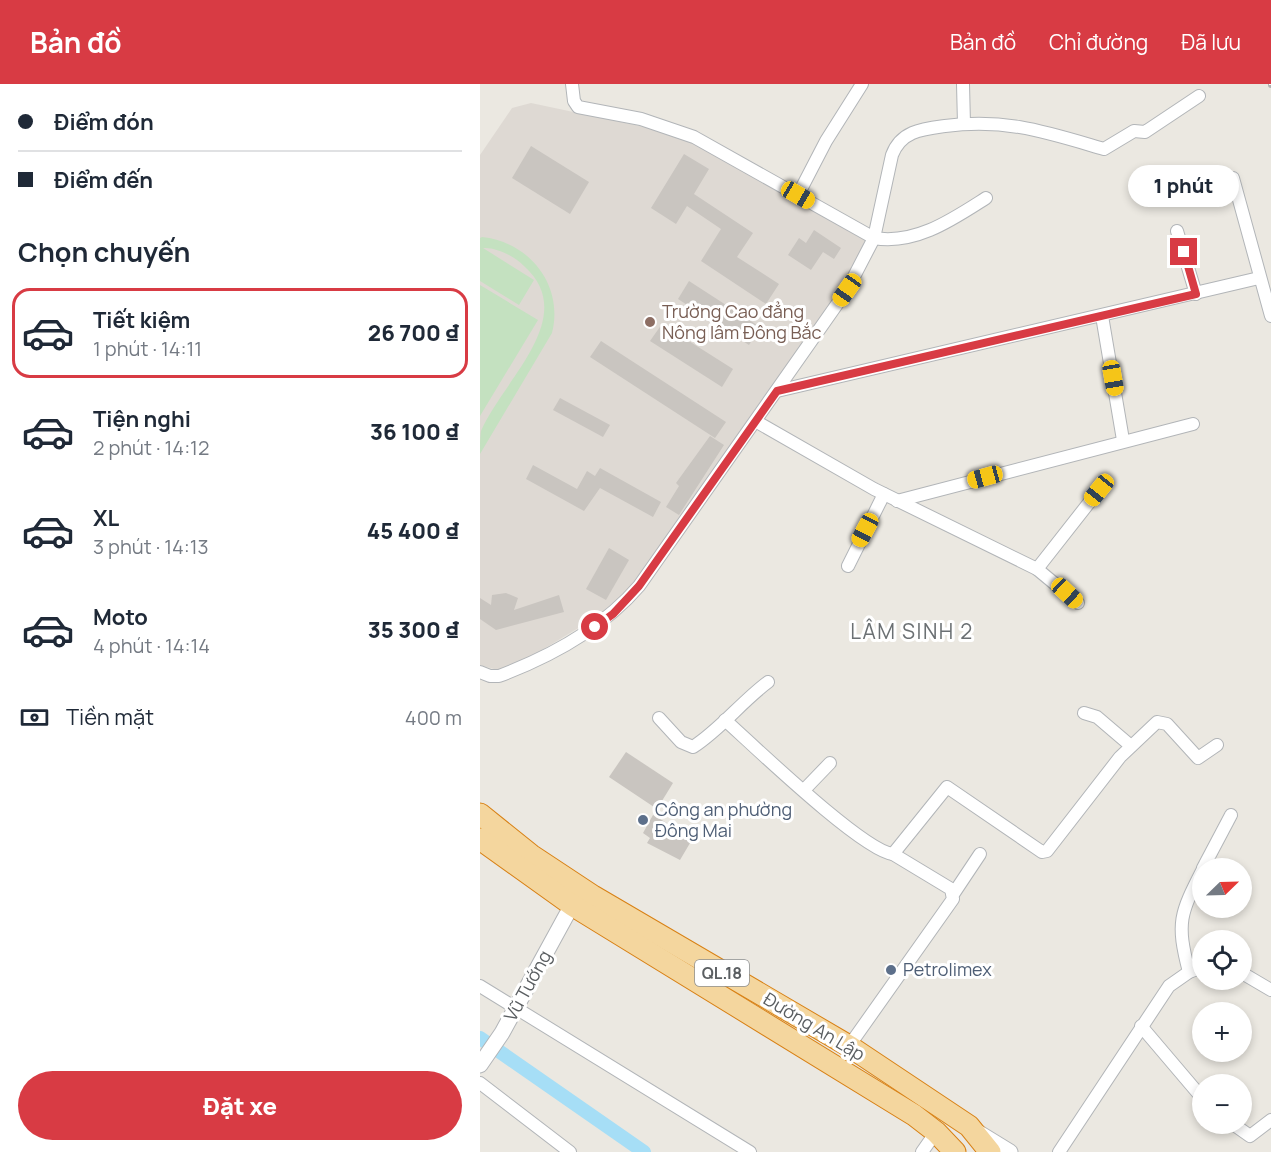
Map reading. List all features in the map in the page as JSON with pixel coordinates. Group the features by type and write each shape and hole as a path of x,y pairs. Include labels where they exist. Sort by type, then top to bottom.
{"highway":[{"name":"Đường An Lập","path":"480,814 531,855 593,896 849,1046 969,1126 990,1152"},
{"name":"Đường An Lập","path":"480,839 572,905 854,1076 946,1142"},
{"path":"946,1142 969,1126"}],"street":[{"path":"572,84 574,101 578,107 641,119 694,137 874,238 901,239 932,229 986,198"},
{"path":"798,195 826,141 862,84"},
{"path":"963,84 964,124"},
{"path":"480,672 490,676 499,676 525,666 580,638 613,614 639,586 847,290 874,238 897,144 915,131 964,124 1010,124 1104,149 1134,131 1145,132 1199,96"},
{"path":"1233,178 1271,316"},
{"path":"1177,231 1196,294"},
{"path":"777,391 1259,278"},
{"path":"1102,316 1123,440"},
{"path":"756,422 897,501 1037,569 1078,603"},
{"path":"897,501 1123,440 1193,424"},
{"path":"1037,569 1099,490"},
{"path":"848,566 884,494"},
{"path":"659,718 681,742 693,747 713,734 747,698 768,682"},
{"path":"1084,713 1097,717 1131,746"},
{"path":"725,720 837,819 884,853 893,854 954,893"},
{"path":"893,854 948,787 1042,852 1047,851 1131,746 1151,726 1162,722 1198,758 1217,745"},
{"path":"804,790 830,763"},
{"path":"1209,858 1231,815"},
{"path":"849,1046 953,899 954,893 980,854"},
{"path":"1189,972 1180,926 1183,907 1192,890"},
{"name":"Vũ Tướng","path":"482,1062 499,1039 572,905"},
{"path":"1059,1152 1169,986 1192,971"},
{"path":"1252,979 1271,990"},
{"path":"480,986 750,1152"},
{"path":"1141,1026 1192,1086"},
{"path":"480,1083 570,1152"},
{"path":"1247,1134 1250,1136 1271,1120"},
{"path":"969,1126 1010,1152"},
{"path":"922,1152 946,1142"}],"shaded area":[{"name":"Trường Cao đẳng Nông lâm Đông Bắc","path":"531,103 649,128 682,138 719,155 872,243 648,569 623,597 603,613 514,667 501,671 480,665 480,155 512,108"}],"green space":[{"path":"480,238 515,248 540,269 553,299 554,316 552,333 480,454 481,431 532,349 541,327 544,306 539,286 524,266 499,251 483,248 534,280 519,305 480,281"},
{"path":"480,285 538,320 480,416"}],"building":[{"path":"531,146 589,182 570,214 512,178"},
{"path":"684,154 709,169 694,194 753,233 737,257 779,284 766,304 701,261 721,229 687,206 676,224 651,208"},
{"path":"814,230 841,248 834,259 823,252 811,270 788,255 799,238 806,243"},
{"path":"689,281 760,327 749,345 678,299"},
{"path":"662,324 733,369 722,387 650,341"},
{"path":"601,341 726,422 715,438 590,357"},
{"path":"560,398 610,425 603,437 553,410"},
{"path":"710,436 724,445 679,515 666,507 679,486 676,483"},
{"path":"533,465 577,489 587,471 595,476 600,468 661,502 653,517 600,488 584,511 526,479"},
{"path":"609,548 629,560 606,600 586,589"},
{"path":"506,593 518,598 514,610 559,595 564,612 496,630 480,619 480,598 491,605 492,595"},
{"path":"626,752 673,783 657,809 609,777"},
{"path":"653,815 693,838 680,860 647,843 650,838 643,833"}],"waterway":[{"path":"480,1038 644,1152"}],"place":[{"name":"Trường Cao đẳng Nông lâm Đông Bắc","path":"650,322"},
{"name":"Công an phường Đông Mai","path":"643,820"},
{"name":"Petrolimex","path":"891,970"}],"district":[{"name":"LÂM SINH 2","path":"912,632"}],"route":[{"path":"595,627 613,614 639,586 777,391 1058,324 1196,294 1184,252"}]}
